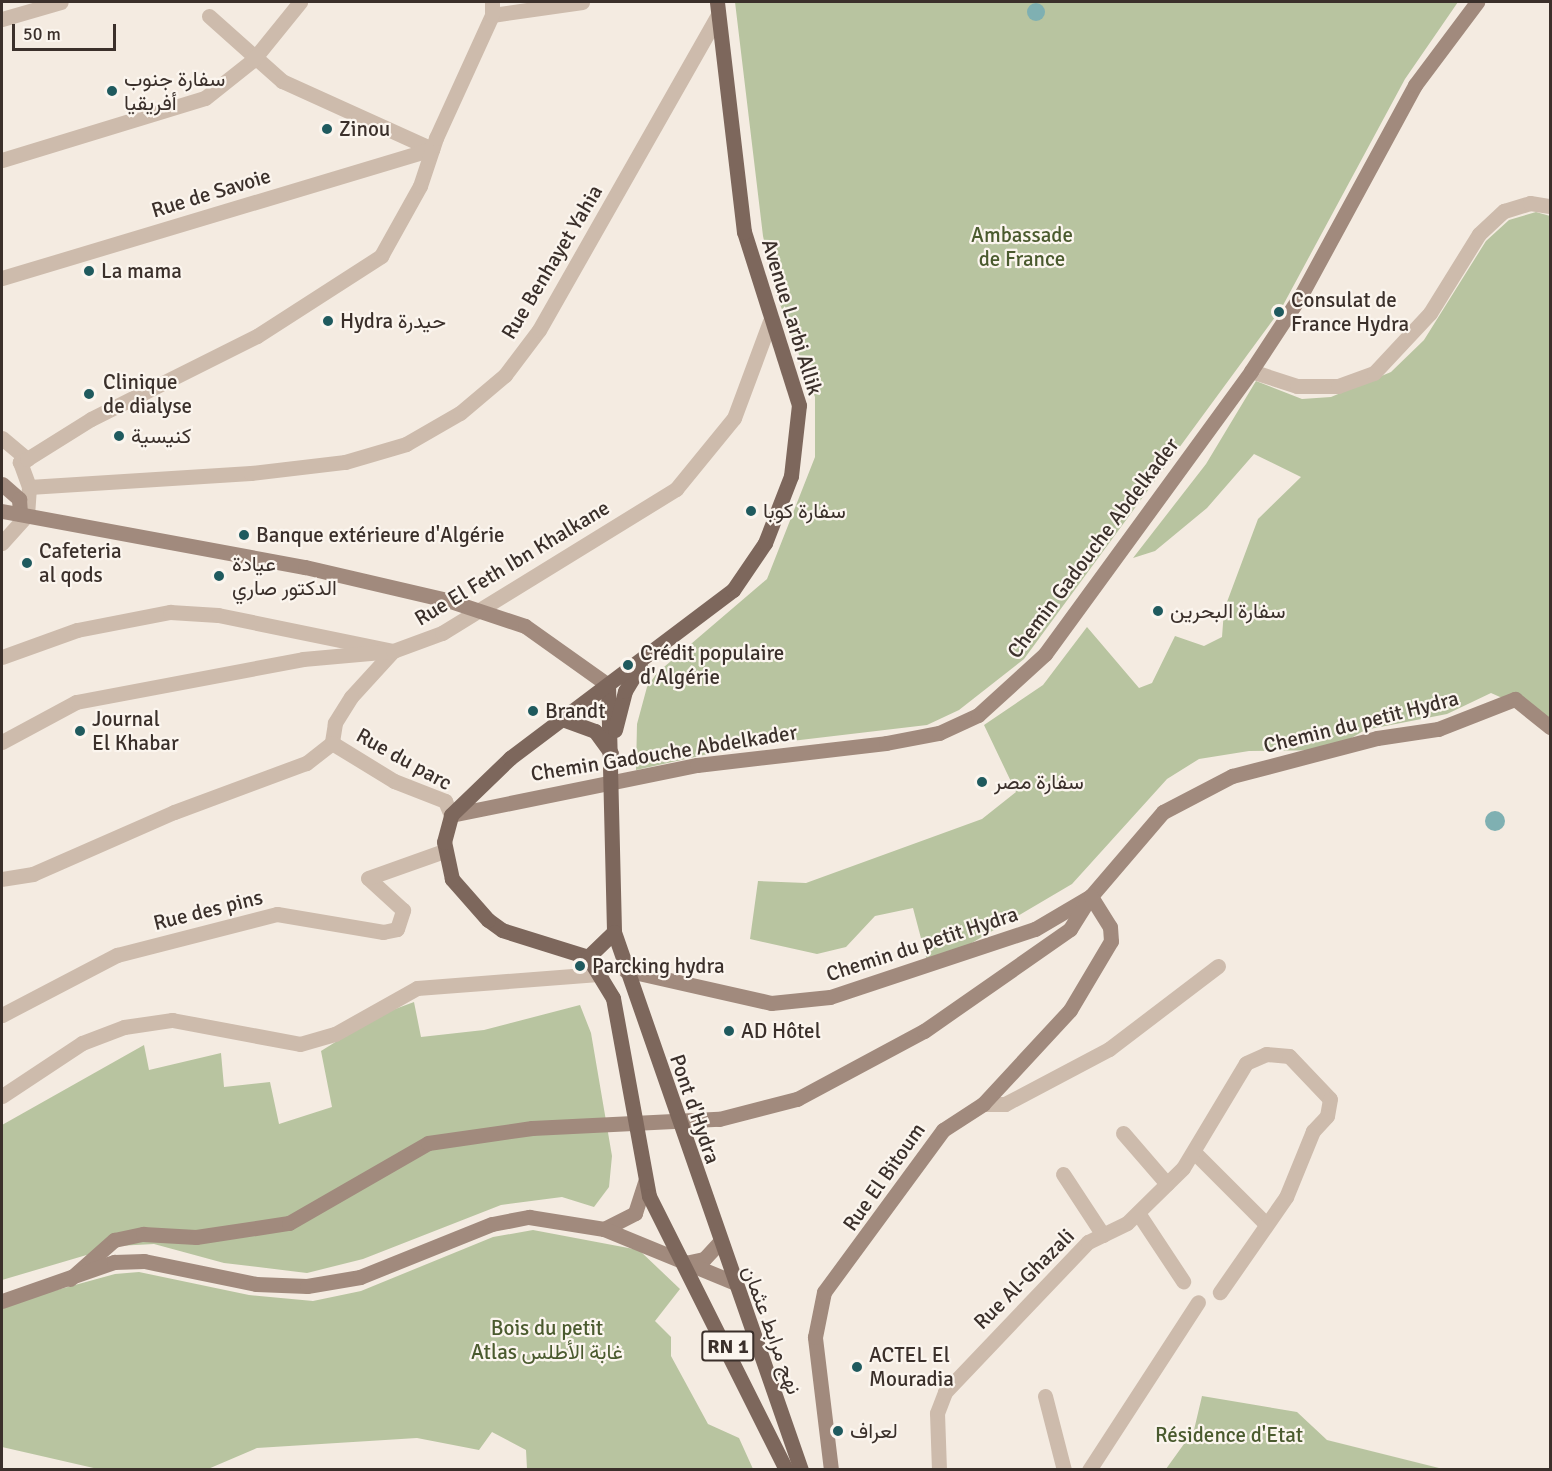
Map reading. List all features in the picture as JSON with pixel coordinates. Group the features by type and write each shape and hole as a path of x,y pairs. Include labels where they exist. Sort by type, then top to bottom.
{"main road":[{"name":"Avenue Larbi Allik","path":"594,697 608,684 704,615 750,571 791,476 799,405 770,321 744,232 717,8"},
{"path":"611,753 625,691 645,659"},
{"path":"608,684 611,753"},
{"path":"594,697 510,758 451,815 444,851 452,879 488,920 520,936 588,957 601,974 613,998 645,1176"},
{"path":"562,719 595,731 611,753"},
{"name":"Pont d'Hydra","path":"611,753 614,932 631,989 718,1243"},
{"path":"588,957 614,932"},
{"name":"RN 1","path":"645,1176 682,1262 786,1470"},
{"name":"نهج مرابط عثمان","path":"718,1243 801,1470"}],"street":[{"path":"2,19 61,2"},
{"path":"2,160 205,98 253,60 300,2"},
{"path":"2,543 24,515 29,487 20,462 91,419 257,336 365,268 397,235 492,8 582,2"},
{"name":"Chemin Gadouche Abdelkader","path":"451,815 584,785 642,775 886,743 939,733 978,715 1046,654 1251,371 1301,295 1415,85 1477,2"},
{"name":"Rue Benhayet Yahia","path":"29,487 251,473 345,462 406,444 460,413 505,375 539,330 717,8"},
{"path":"209,16 253,60 282,81 432,149"},
{"name":"Rue de Savoie","path":"2,278 432,149"},
{"path":"1251,371 1297,386 1338,386 1374,374 1430,314 1479,234 1504,211 1530,204 1551,206"},
{"name":"Rue El Feth Ibn Khalkane","path":"2,741 76,702 122,691 303,659 393,651 442,633 676,489 734,418 770,321"},
{"path":"2,438 27,459"},
{"path":"7,488 20,500 24,515"},
{"path":"2,511 13,502 7,488"},
{"path":"2,511 316,569 447,600 525,626 608,684"},
{"path":"2,657 77,630 170,612 218,615 393,651"},
{"path":"2,879 33,874 174,812 266,782 306,763 332,743 335,723 351,697 393,651"},
{"path":"565,652 594,697"},
{"name":"Chemin du petit Hydra","path":"625,970 796,1004 977,951 1035,928 1091,896 1163,812 1232,776 1377,738 1438,729 1515,699 1551,727"},
{"name":"Rue du parc","path":"332,743 394,781 446,801 451,815"},
{"name":"Rue des pins","path":"2,1015 117,956 277,914 396,929 403,910 368,878 444,851"},
{"path":"70,1279 114,1240 143,1234 196,1237 289,1223 428,1143 532,1128 719,1119 797,1098 924,1031 1070,929 1091,896"},
{"name":"Rue El Bitoum","path":"831,1470 815,1338 824,1292 880,1221 914,1163 943,1130 984,1104 1042,1044 1110,949 1110,927 1091,896"},
{"path":"984,1104 1005,1104 1109,1049 1218,966"},
{"path":"2,1096 82,1043 124,1027 172,1020 300,1044 335,1034 417,988 601,974"},
{"path":"631,989 664,979"},
{"name":"Rue Al-Ghazali","path":"939,1470 937,1413 945,1392 1088,1242 1138,1213 1167,1184 1194,1152 1246,1063 1266,1054 1289,1056 1309,1072 1330,1099 1327,1116 1312,1131 1286,1197 1220,1292"},
{"path":"1123,1134 1167,1184"},
{"path":"1194,1152 1266,1224"},
{"path":"1063,1174 1103,1235"},
{"path":"604,1229 635,1213 645,1176"},
{"path":"1138,1213 1183,1281"},
{"path":"2,1301 114,1262 144,1261 256,1284 307,1286 360,1277 492,1224 530,1217 604,1229 733,1282"},
{"path":"682,1262 704,1259 718,1243"},
{"path":"1089,1470 1198,1302"},
{"path":"1045,1396 1064,1470"}],"green space":[{"name":"Ambassade de France","path":"735,2 1458,2 1405,79 1281,309 1024,659 959,710 927,725 740,747 636,770 637,724 647,687 657,673 767,579 815,457 815,397 775,291 763,236"},
{"path":"1536,212 1550,216 1550,719 1491,693 1447,714 1365,730 1331,750 1249,751 1199,759 1167,779 1072,884 970,944 927,961 913,908 875,916 846,947 817,954 750,939 758,881 806,883 982,819 1016,792 984,725 1043,685 1087,627 1139,688 1152,683 1175,636 1204,646 1222,637 1224,610 1258,519 1301,477 1254,454 1207,508 1155,551 1133,558 1206,464 1256,381 1302,399 1331,397 1391,372 1424,340 1486,241 1509,220"},
{"path":"414,1002 421,1037 484,1030 580,1005 591,1033 612,1156 609,1187 594,1207 562,1197 501,1205 363,1259 307,1273 224,1263 154,1244 117,1246 2,1280 2,1125 144,1045 149,1070 221,1053 224,1087 270,1082 279,1124 332,1107 321,1051 379,1015"},
{"name":"Bois du petit Atlas غابة الأطلس","path":"533,1230 639,1250 680,1289 655,1321 671,1337 671,1356 708,1424 739,1438 753,1469 527,1469 526,1450 492,1432 479,1450 417,1438 257,1448 208,1469 98,1469 2,1447 2,1305 115,1274 139,1272 249,1295 313,1301 361,1291 493,1237"},
{"name":"Résidence d'Etat","path":"1202,1396 1297,1412 1327,1440 1443,1469 1166,1469 1194,1430"}],"water":[{"path":"1036,3 1042,6 1045,12 1042,18 1036,21 1030,18 1027,12 1030,6"},
{"path":"1495,811 1502,814 1505,821 1502,828 1495,831 1488,828 1485,821 1488,814"}],"place":[{"name":"سفارة جنوب أفريقيا","path":"112,91"},
{"name":"Zinou","path":"327,129"},
{"name":"La mama","path":"89,271"},
{"name":"Consulat de France Hydra","path":"1279,312"},
{"name":"Hydra حيدرة","path":"328,321"},
{"name":"Clinique de dialyse","path":"89,394"},
{"name":"كنيسية","path":"119,436"},
{"name":"سفارة كوبا","path":"751,511"},
{"name":"Banque extérieure d'Algérie","path":"244,535"},
{"name":"Cafeteria al qods","path":"27,563"},
{"name":"عيادة الدكتور صاري","path":"219,576"},
{"name":"سفارة البحرين","path":"1158,611"},
{"name":"Crédit populaire d'Algérie","path":"628,665"},
{"name":"Brandt","path":"533,711"},
{"name":"Journal El Khabar","path":"80,731"},
{"name":"سفارة مصر","path":"982,782"},
{"name":"Parcking hydra","path":"580,966"},
{"name":"AD Hôtel","path":"729,1031"},
{"name":"ACTEL El Mouradia","path":"857,1367"},
{"name":"لعراف","path":"838,1431"}]}
